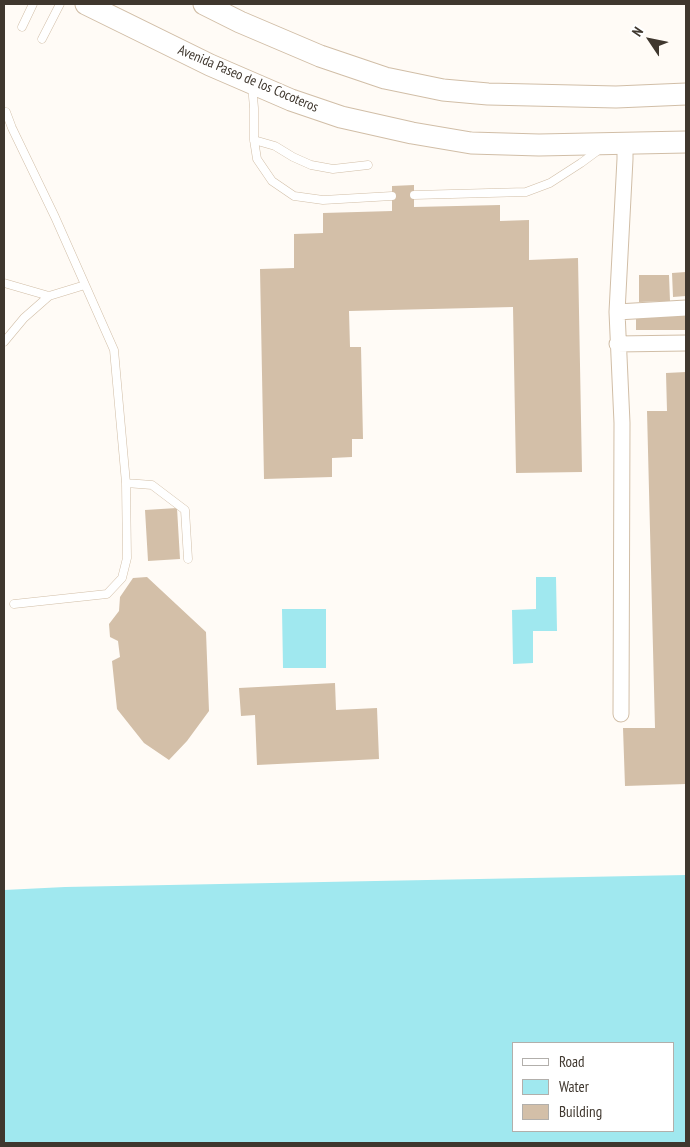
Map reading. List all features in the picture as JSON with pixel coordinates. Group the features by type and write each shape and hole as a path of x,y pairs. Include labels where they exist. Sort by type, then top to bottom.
{"main road":[{"name":"Avenida Paseo de los Cocoteros","path":"86,4 210,65 291,100 340,117 412,133 471,143 539,145 686,142"},
{"path":"204,4 240,22 320,56 385,78 443,90 498,95 616,97 686,94"}],"street":[{"path":"616,144 625,159 617,312 622,423 621,714"},
{"path":"617,312 686,308"},
{"path":"617,344 686,343"}],"lane":[{"path":"22,27 34,4"},
{"path":"42,39 60,4"},
{"path":"251,83 257,159 272,181 294,196 323,200 392,196"},
{"path":"6,112 114,350 126,483 127,558 122,578 107,594 14,604"},
{"path":"254,140 275,146 311,165 333,169 368,165"},
{"path":"414,195 526,192 550,183 616,144"},
{"path":"4,283 49,296"},
{"path":"4,342 24,318 49,296 85,284"},
{"path":"126,483 152,485 185,510 188,558"}],"water":[{"path":"536,577 556,577 557,631 533,631 533,663 513,664 512,610 536,609"},
{"path":"282,609 326,609 326,668 283,668"},
{"path":"686,875 686,1143 4,1143 4,890 65,887"}],"building":[{"path":"414,185 414,207 500,205 500,221 529,220 529,260 578,258 582,472 516,473 513,307 349,311 350,347 361,347 363,439 352,439 352,457 332,458 332,477 264,479 260,269 294,268 294,234 323,233 323,213 392,211 392,186"},
{"path":"686,272 686,296 673,297 672,273"},
{"path":"639,275 669,275 670,301 639,302"},
{"path":"636,313 686,313 686,330 636,330"},
{"path":"686,372 686,784 625,786 623,728 655,728 647,411 667,411 666,373"},
{"path":"177,508 180,559 148,561 145,510"},
{"path":"147,577 206,632 209,711 187,741 169,760 144,743 117,709 112,661 120,657 118,641 110,637 109,624 119,611 120,597 133,578"},
{"path":"335,683 336,710 377,708 379,759 257,765 255,715 241,716 239,688"}]}
